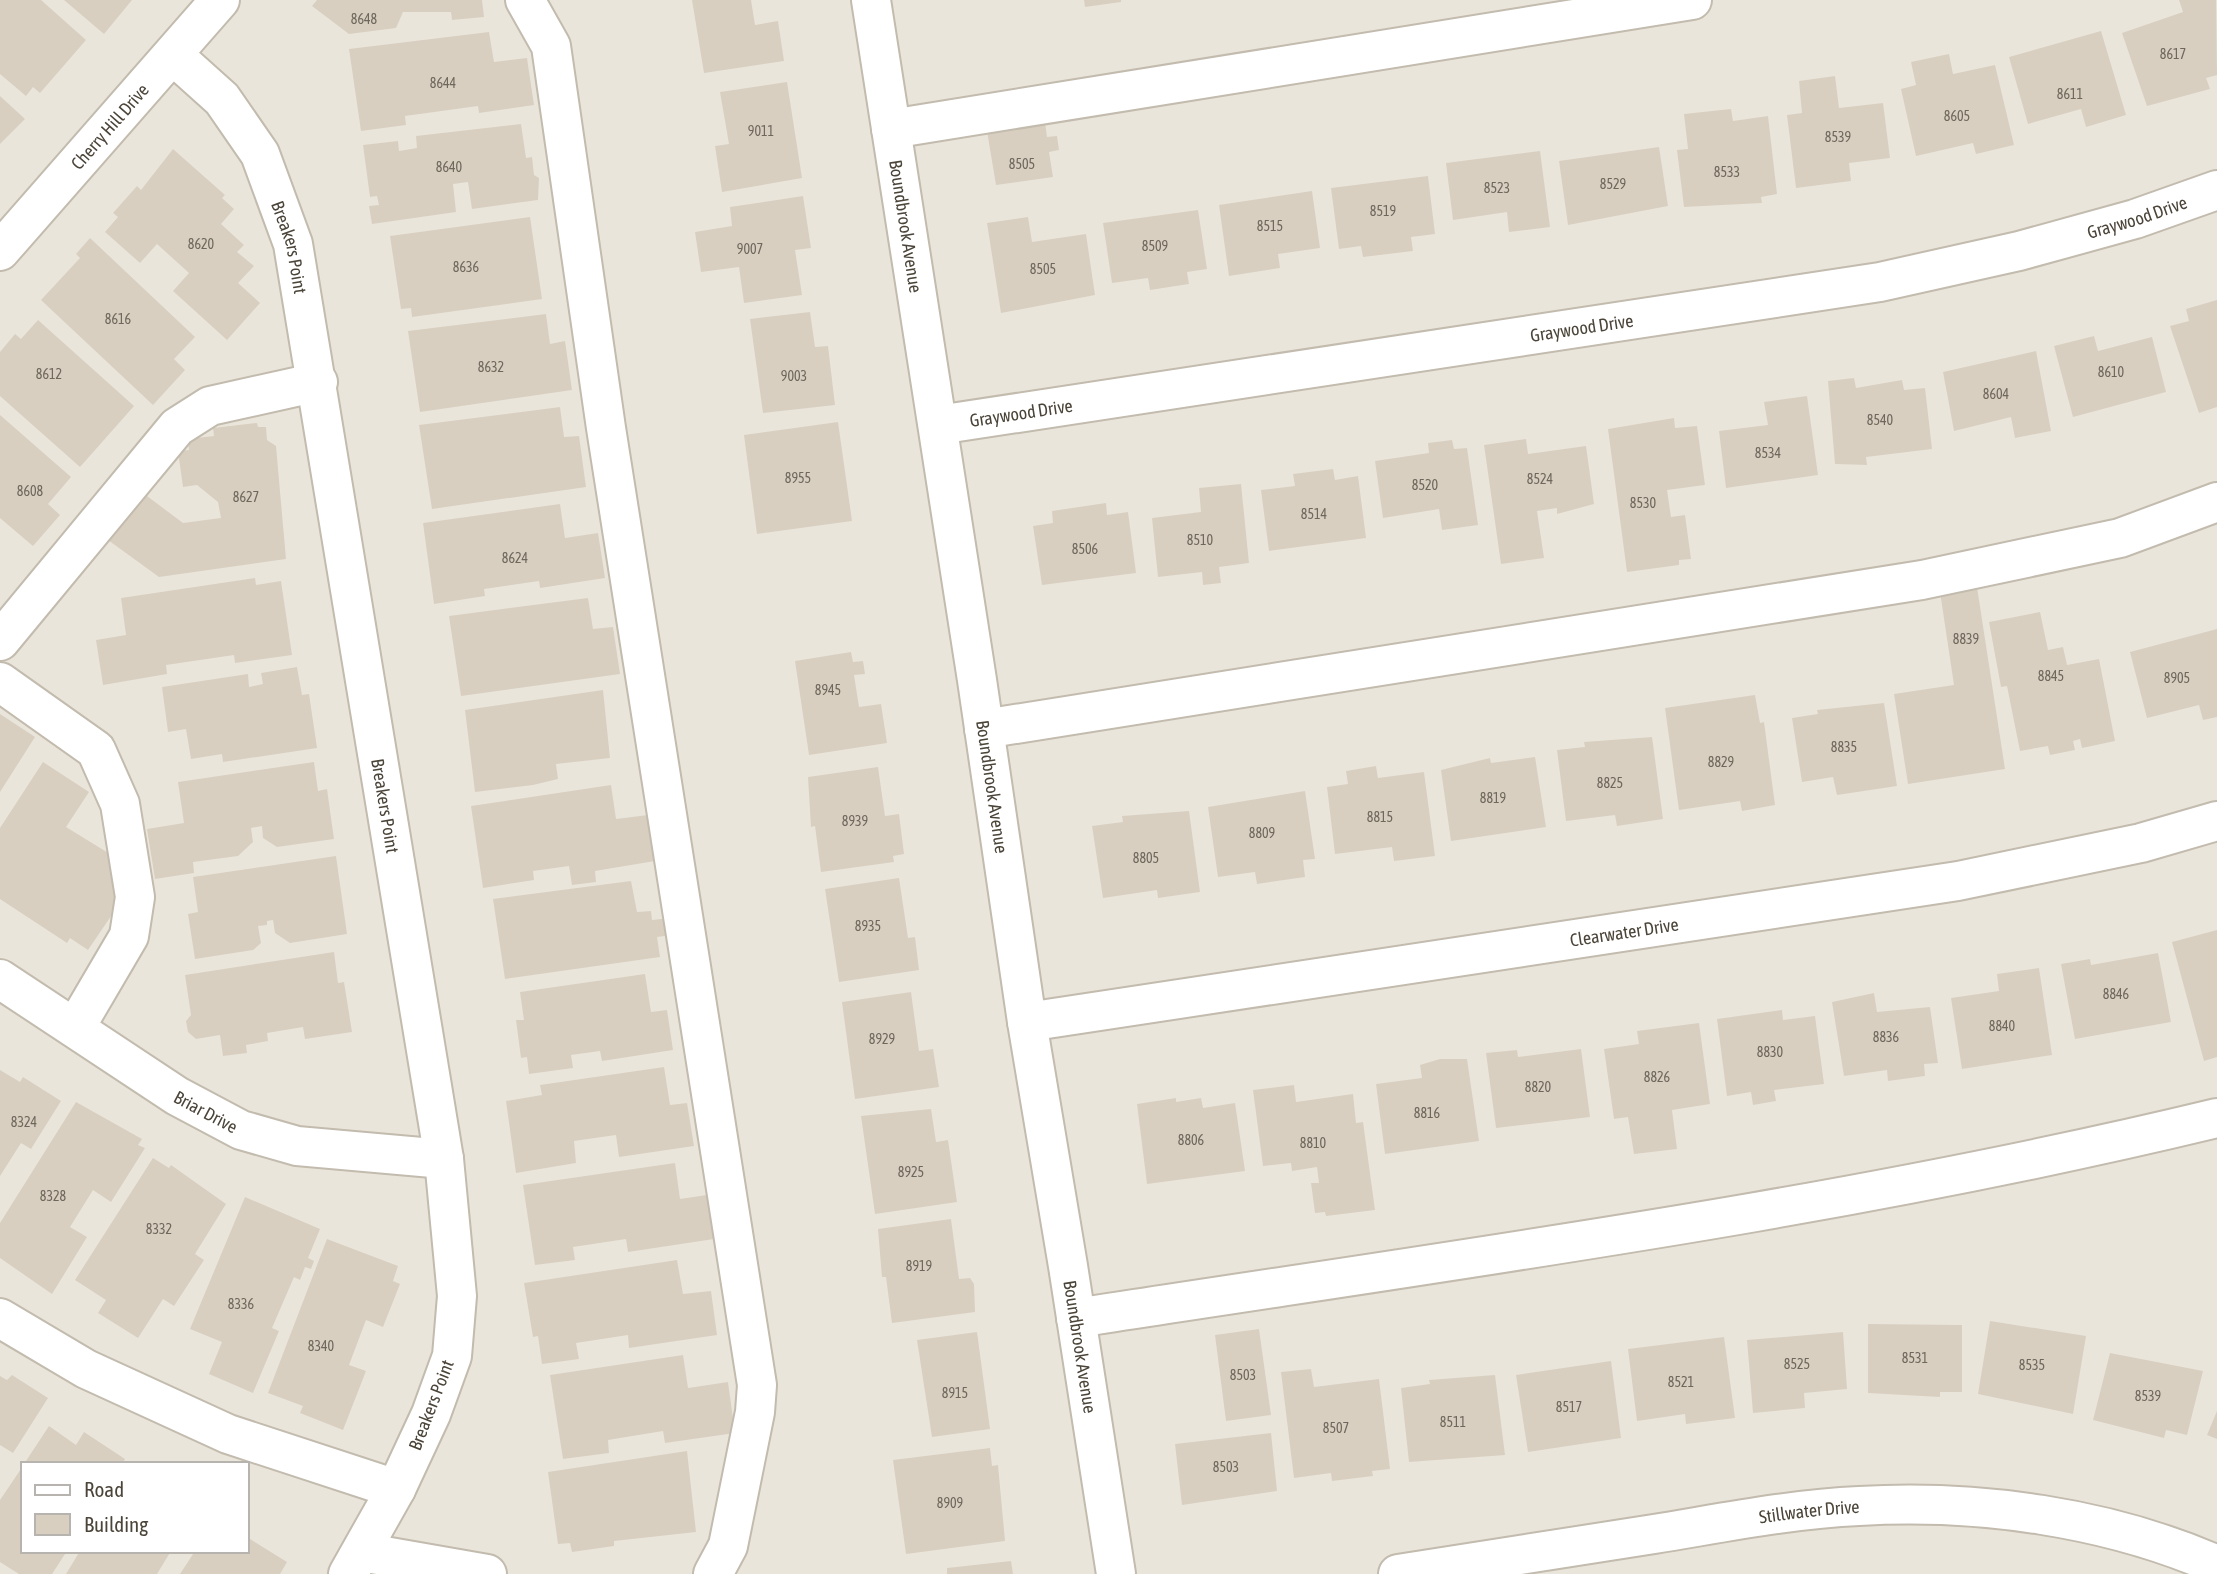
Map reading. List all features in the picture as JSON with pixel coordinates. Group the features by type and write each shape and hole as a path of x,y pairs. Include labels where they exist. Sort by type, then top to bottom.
{"street":[{"name":"Cherry Hill Drive","path":"0,251 220,0"},
{"path":"525,0 551,46 608,442 757,1385 755,1412 729,1546 713,1574"},
{"name":"Boundbrook Avenue","path":"871,0 938,425 1027,1022 1116,1574"},
{"path":"891,129 1692,0"},
{"name":"Breakers Point","path":"173,55 222,99 260,155 293,244 318,382 444,1159 457,1296 452,1356 431,1414 396,1489 354,1563"},
{"name":"Graywood Drive","path":"938,425 1880,282 2019,251 2135,219 2217,190"},
{"path":"0,641 177,427 210,406 318,382"},
{"path":"984,729 1922,580 2120,538 2217,502"},
{"path":"0,682 96,750 120,804 135,897 129,936 75,1028"},
{"name":"Clearwater Drive","path":"1027,1022 1958,881 2141,843 2217,821"},
{"name":"Briar Drive","path":"0,979 177,1096 241,1130 297,1146 444,1159"},
{"path":"1076,1318 1766,1211 2113,1143 2217,1118"},
{"path":"0,1318 86,1369 228,1434 396,1489"},
{"name":"Stillwater Drive","path":"1398,1574 1781,1514 1859,1506 1937,1505 2030,1513 2120,1531 2217,1565"},
{"path":"354,1563 487,1574"}],"shaded area":[{"path":"0,0 2217,0 2217,1574 0,1574"}],"building":[{"path":"0,0 41,0 86,40 40,93 33,87 26,96 0,74"},
{"path":"64,0 132,0 104,34"},
{"path":"317,0 482,0 484,17 452,20 451,12 403,12 396,28 349,34 312,6"},
{"path":"692,0 751,0 755,25 778,21 784,61 704,73"},
{"path":"1084,0 1121,0 1121,2 1085,7"},
{"path":"2179,0 2216,0 2217,75 2206,78 2210,89 2147,106 2122,33 2183,12"},
{"path":"2101,31 2126,115 2086,127 2081,109 2028,124 2009,57"},
{"path":"489,32 494,62 527,58 534,105 479,113 478,106 405,116 406,125 361,131 349,49"},
{"path":"1949,54 1953,74 1995,65 2014,145 1976,154 1973,143 1916,156 1901,89 1916,85 1911,62"},
{"path":"1835,76 1839,108 1883,103 1890,158 1849,163 1851,181 1796,188 1787,115 1802,113 1799,81"},
{"path":"787,82 802,178 722,192 715,146 729,144 720,92"},
{"path":"0,96 25,119 0,144"},
{"path":"1731,109 1733,121 1768,116 1777,194 1761,197 1762,203 1684,207 1677,150 1688,149 1684,114"},
{"path":"1045,122 1047,137 1057,136 1059,150 1049,152 1053,177 996,185 987,131"},
{"path":"521,124 526,158 532,157 534,175 539,178 538,200 472,209 468,182 453,184 456,212 372,224 369,206 379,205 377,196 370,197 363,145 398,141 399,151 417,148 416,136"},
{"path":"1659,147 1668,206 1568,225 1559,161"},
{"path":"173,149 225,195 222,198 234,209 221,224 244,245 237,252 254,266 238,283 260,303 227,340 173,291 189,273 157,244 140,263 105,232 118,217 113,213 137,186 141,190"},
{"path":"1540,151 1550,227 1509,232 1507,212 1453,220 1446,163"},
{"path":"1428,176 1435,234 1411,237 1413,251 1363,257 1361,246 1339,249 1331,188"},
{"path":"1312,191 1320,248 1278,254 1280,268 1229,276 1219,205"},
{"path":"803,196 811,248 795,250 802,295 744,303 739,267 701,272 695,232 732,226 730,207"},
{"path":"1198,210 1207,269 1187,272 1189,284 1150,290 1148,278 1112,283 1103,223"},
{"path":"530,217 542,299 412,317 411,308 401,309 390,236"},
{"path":"1028,217 1032,242 1086,234 1095,295 1001,313 987,223"},
{"path":"90,238 195,337 174,359 185,370 153,405 41,300 80,258 76,254"},
{"path":"2217,300 2217,407 2199,413 2170,326 2189,321 2186,309"},
{"path":"810,312 815,347 828,346 835,405 763,413 750,319"},
{"path":"546,314 550,344 565,341 572,390 420,412 408,331"},
{"path":"38,320 134,406 80,467 0,396 0,352 15,334 21,339"},
{"path":"2094,336 2098,351 2152,337 2166,392 2073,417 2054,346"},
{"path":"2036,351 2051,431 2015,438 2011,417 1954,431 1943,372"},
{"path":"1854,378 1856,388 1902,380 1904,390 1925,388 1932,449 1866,457 1867,465 1835,464 1828,381"},
{"path":"1807,396 1818,475 1726,488 1719,431 1768,425 1764,402"},
{"path":"560,407 564,437 579,436 586,487 432,509 419,425"},
{"path":"0,415 71,477 48,504 60,515 33,546 0,518"},
{"path":"1674,418 1675,428 1697,426 1705,485 1667,490 1671,517 1685,515 1691,559 1679,560 1679,565 1627,572 1608,429"},
{"path":"838,422 852,521 757,534 744,435"},
{"path":"257,423 258,427 266,427 267,440 276,446 286,559 159,577 108,540 143,493 183,523 221,518 218,502 197,485 183,487 178,451 189,450 188,439 214,436 213,428"},
{"path":"1526,439 1528,454 1586,446 1594,504 1557,514 1557,508 1537,511 1544,558 1501,564 1484,445"},
{"path":"1452,440 1454,449 1467,448 1478,525 1442,530 1439,509 1383,518 1375,461 1429,453 1428,443"},
{"path":"1333,469 1335,480 1358,476 1366,538 1269,551 1261,490 1295,486 1293,474"},
{"path":"1241,484 1249,563 1219,567 1221,583 1203,585 1202,572 1158,577 1152,518 1201,512 1199,488"},
{"path":"1106,503 1107,515 1128,512 1136,573 1042,585 1033,526 1053,523 1052,511"},
{"path":"560,504 565,538 598,533 605,578 540,588 539,581 484,589 485,596 434,604 423,523"},
{"path":"255,578 256,585 281,581 292,655 235,663 234,655 166,665 167,674 103,685 96,640 126,635 121,598"},
{"path":"1977,587 2005,769 1908,784 1894,694 1954,685 1940,592"},
{"path":"588,598 593,629 613,627 620,674 461,696 449,616"},
{"path":"2040,612 2048,650 2063,647 2067,665 2099,659 2115,741 2082,748 2080,739 2073,741 2075,750 2050,755 2048,746 2020,751 2007,686 2001,687 1989,622"},
{"path":"2217,629 2217,717 2203,720 2199,705 2147,718 2130,652"},
{"path":"851,652 853,662 863,661 865,674 854,675 859,707 881,704 887,743 809,755 795,661"},
{"path":"297,667 302,695 309,694 317,748 223,762 222,754 191,759 186,729 168,732 162,687 248,674 249,687 263,684 261,673"},
{"path":"603,690 610,758 556,764 558,779 475,792 465,710"},
{"path":"1755,695 1760,723 1764,722 1775,805 1742,811 1740,801 1679,810 1665,708"},
{"path":"1884,703 1897,786 1837,795 1833,777 1802,782 1792,718 1818,714 1817,710"},
{"path":"0,714 35,737 0,792"},
{"path":"1652,737 1663,819 1617,826 1615,815 1566,821 1557,750 1585,747 1584,742"},
{"path":"1535,757 1546,827 1451,841 1441,770 1490,758 1491,763"},
{"path":"43,762 89,792 66,827 123,862 128,891 88,950 70,938 67,943 0,899 0,828"},
{"path":"314,762 318,791 327,789 334,839 277,847 263,838 262,826 251,828 253,842 238,856 193,862 194,873 155,879 147,829 184,823 178,782"},
{"path":"1376,766 1378,778 1424,772 1435,856 1394,861 1392,847 1335,854 1327,787 1348,784 1346,771"},
{"path":"878,767 885,816 899,814 904,854 893,856 894,862 821,872 815,826 811,827 808,777"},
{"path":"611,785 616,819 648,815 655,861 595,871 596,882 572,885 569,866 533,871 534,880 483,888 471,806"},
{"path":"1305,791 1315,859 1303,860 1305,877 1257,884 1255,872 1218,877 1208,807"},
{"path":"1189,811 1200,892 1158,898 1157,890 1103,898 1092,826 1123,822 1122,816"},
{"path":"336,856 347,934 290,943 275,933 273,920 267,921 267,925 258,926 261,943 253,950 195,959 188,914 198,912 193,877"},
{"path":"899,878 908,938 915,937 919,970 839,982 825,889"},
{"path":"631,881 637,912 651,911 652,920 670,918 672,935 657,937 660,957 505,979 493,899"},
{"path":"2217,930 2217,1057 2204,1061 2172,942"},
{"path":"334,952 338,983 344,982 352,1032 305,1039 303,1027 267,1033 268,1041 246,1045 247,1053 223,1056 220,1035 196,1039 188,1032 186,1021 191,1015 185,975"},
{"path":"2158,953 2171,1022 2075,1039 2061,964 2090,959 2091,965"},
{"path":"2039,968 2052,1055 1962,1069 1951,998 1999,991 1997,974"},
{"path":"645,974 651,1012 667,1010 673,1050 602,1061 600,1051 571,1055 573,1068 529,1074 527,1057 521,1058 516,1020 524,1020 520,992"},
{"path":"911,992 919,1051 933,1049 939,1087 855,1099 842,1002"},
{"path":"1874,993 1877,1012 1930,1007 1938,1063 1924,1064 1925,1076 1888,1081 1887,1070 1844,1076 1832,1002"},
{"path":"1782,1010 1783,1020 1815,1016 1824,1084 1774,1090 1776,1101 1753,1105 1751,1092 1727,1096 1717,1019"},
{"path":"1699,1023 1710,1104 1672,1110 1677,1149 1634,1154 1628,1117 1614,1119 1604,1049 1639,1044 1637,1031"},
{"path":"1581,1049 1590,1117 1496,1128 1486,1053 1517,1050 1518,1057"},
{"path":"1440,1059 1467,1059 1479,1141 1385,1154 1376,1084 1422,1078 1420,1065"},
{"path":"664,1067 670,1105 687,1103 694,1146 619,1157 616,1135 574,1141 576,1163 516,1173 506,1101 542,1095 540,1085"},
{"path":"0,1070 20,1082 23,1077 61,1101 31,1149 21,1143 0,1176"},
{"path":"1294,1085 1296,1102 1353,1094 1356,1123 1363,1122 1375,1210 1326,1216 1325,1212 1315,1213 1311,1183 1319,1183 1317,1167 1292,1171 1291,1163 1263,1166 1253,1090"},
{"path":"1176,1098 1176,1102 1201,1098 1203,1108 1235,1103 1245,1171 1147,1184 1137,1104"},
{"path":"76,1102 142,1139 138,1145 145,1148 111,1202 93,1190 70,1227 87,1237 52,1294 0,1258 0,1223"},
{"path":"931,1109 936,1142 948,1140 957,1202 875,1214 861,1116"},
{"path":"153,1158 169,1168 171,1165 226,1204 195,1254 204,1260 174,1306 163,1299 138,1338 98,1313 106,1300 75,1280"},
{"path":"675,1163 680,1199 707,1195 714,1239 628,1252 626,1239 573,1247 575,1260 535,1265 523,1185"},
{"path":"245,1197 320,1229 308,1258 314,1261 311,1269 305,1267 300,1280 294,1277 272,1328 279,1331 253,1393 209,1374 222,1342 190,1329"},
{"path":"951,1219 959,1279 970,1278 974,1284 975,1312 892,1323 886,1277 882,1277 878,1229"},
{"path":"327,1239 398,1266 393,1281 400,1284 383,1327 366,1320 349,1365 366,1371 343,1430 300,1413 303,1406 268,1393"},
{"path":"677,1260 683,1294 711,1291 717,1335 629,1348 628,1335 576,1343 579,1359 542,1364 538,1336 533,1337 524,1283"},
{"path":"1990,1321 2086,1336 2073,1414 1978,1394"},
{"path":"1868,1324 1962,1325 1962,1392 1940,1392 1940,1397 1868,1393"},
{"path":"1259,1329 1271,1415 1226,1421 1215,1335"},
{"path":"977,1332 990,1429 932,1437 917,1340"},
{"path":"1843,1332 1847,1389 1804,1393 1805,1408 1753,1413 1747,1340"},
{"path":"1724,1337 1735,1418 1686,1424 1685,1414 1637,1421 1628,1349"},
{"path":"2110,1353 2203,1371 2187,1435 2166,1430 2164,1438 2093,1420"},
{"path":"683,1355 688,1388 728,1382 735,1433 665,1443 663,1431 608,1440 609,1453 563,1459 550,1375"},
{"path":"1611,1361 1621,1438 1528,1452 1516,1375"},
{"path":"1311,1369 1314,1387 1379,1379 1390,1469 1372,1471 1373,1476 1332,1481 1331,1473 1294,1478 1281,1372"},
{"path":"12,1375 48,1398 13,1453 0,1445 0,1376 7,1380"},
{"path":"1495,1375 1505,1455 1409,1462 1401,1388 1430,1384 1429,1380"},
{"path":"2217,1411 2217,1439 2207,1435"},
{"path":"49,1426 76,1445 84,1432 125,1459 123,1462 25,1462"},
{"path":"1271,1433 1277,1491 1182,1505 1175,1444"},
{"path":"990,1448 992,1466 998,1465 1005,1541 906,1554 893,1460"},
{"path":"687,1451 696,1532 614,1541 614,1546 572,1552 570,1543 558,1544 548,1472"},
{"path":"21,1469 21,1553 66,1553 52,1574 19,1574 0,1562 0,1500"},
{"path":"248,1538 287,1562 280,1574 180,1574 194,1553 248,1553"},
{"path":"79,1553 170,1553 157,1574 66,1574"},
{"path":"1011,1561 1013,1574 947,1574 947,1568"}]}
